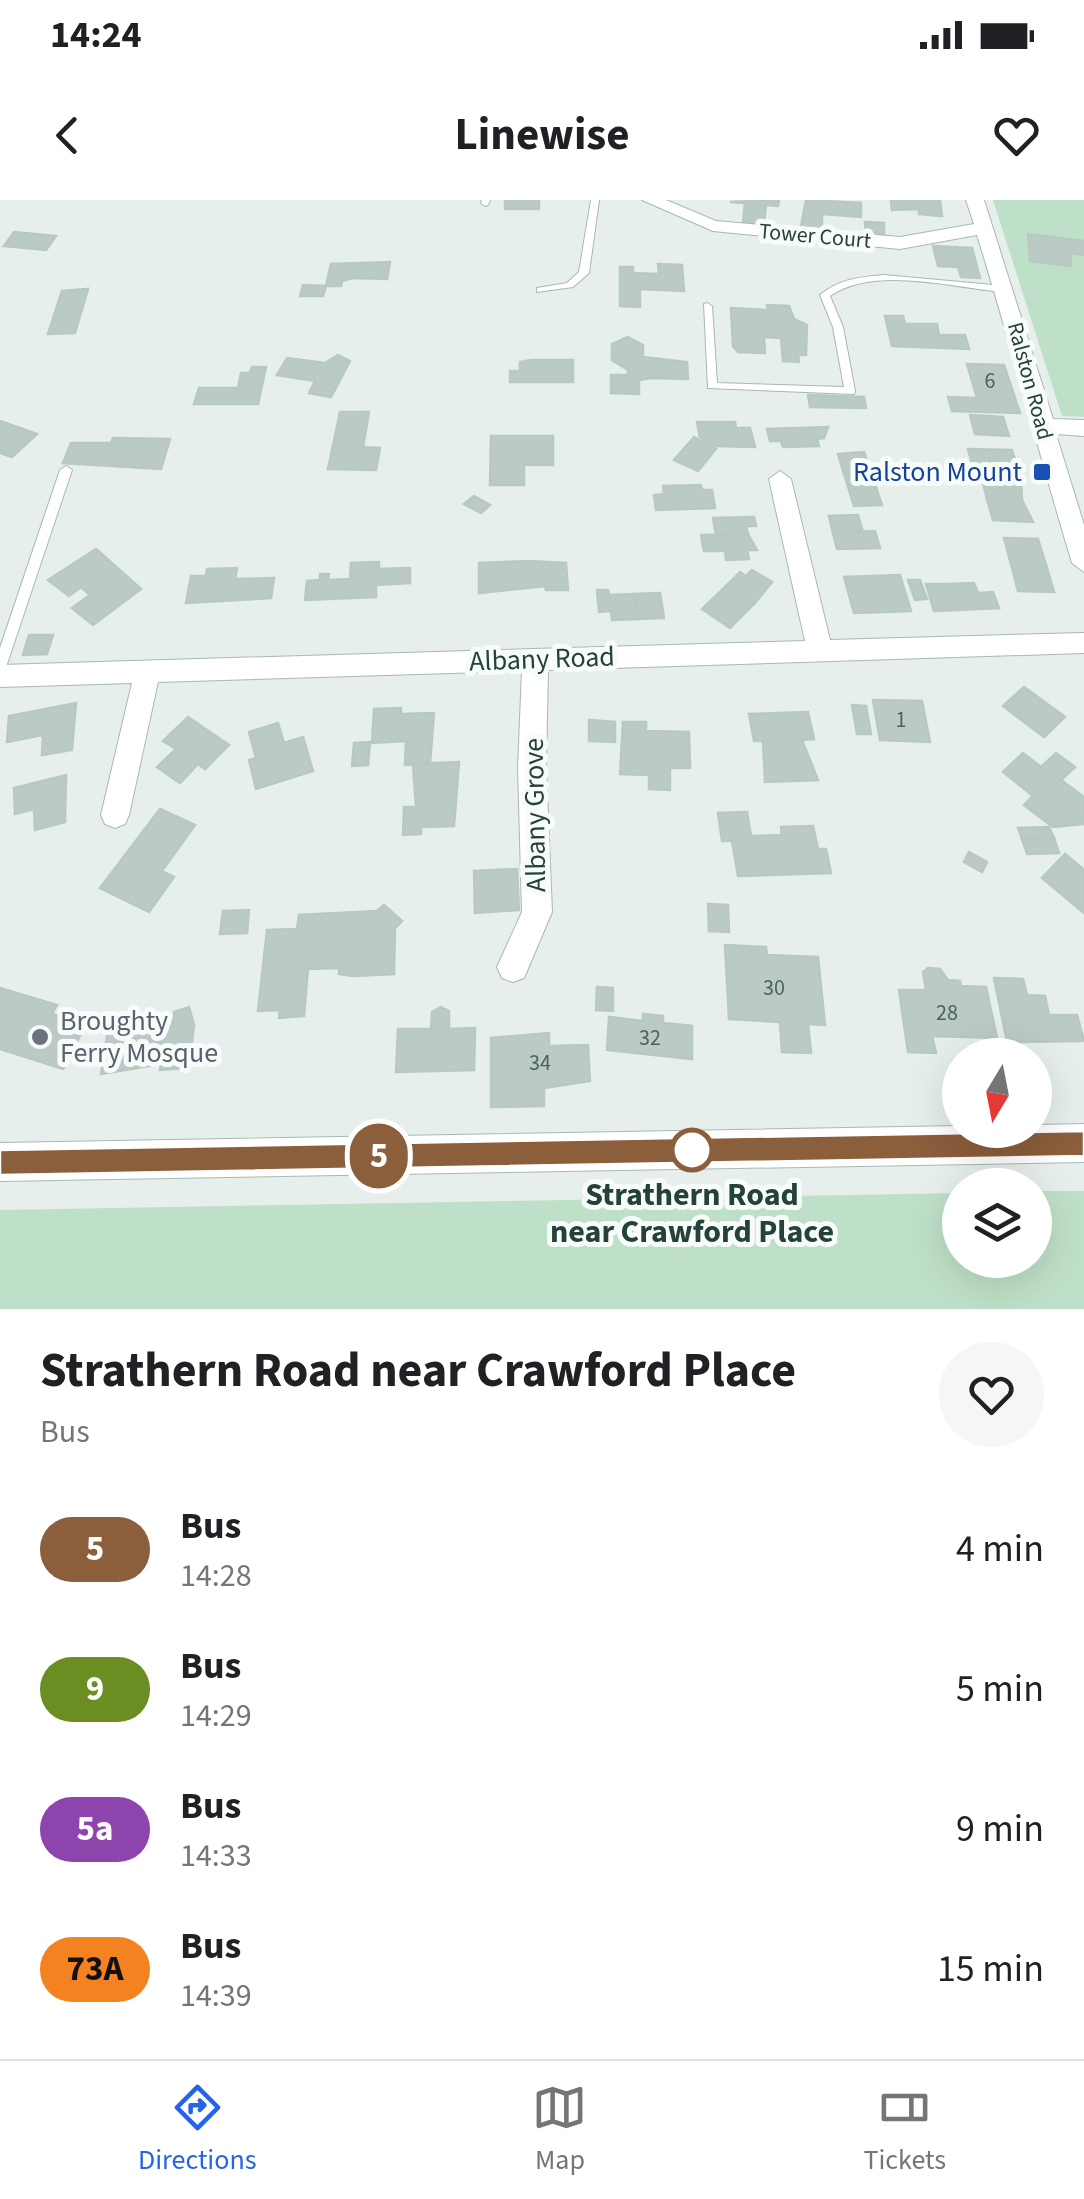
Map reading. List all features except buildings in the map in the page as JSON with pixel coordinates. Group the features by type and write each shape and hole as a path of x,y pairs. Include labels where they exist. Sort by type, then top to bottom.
{"street":[{"name":"Tower Court","path":"651,200 713,226 900,244 984,228"},
{"name":"Ralston Road","path":"975,200 1084,563"},
{"path":"1044,426 1084,428"},
{"path":"780,479 820,650"},
{"name":"Albany Road","path":"0,676 1084,643"},
{"name":"Albany Grove","path":"513,967 537,912 532,767 535,660"},
{"path":"115,815 148,673"},
{"path":"0,1162 1084,1144"}],"lane":[{"path":"540,290 570,284 584,273 595,200"},
{"path":"707,306 712,386 850,391 838,326 824,295 834,286 878,278 1004,289"},
{"path":"0,668 66,470"}],"green space":[{"path":"993,200 1084,200 1084,417 1062,416"},
{"path":"1052,1191 1084,1191 1084,1309 0,1309 0,1210 942,1193 942,1278 1052,1278"}],"bus line":[{"name":"5","path":"0,1162 1084,1143"}],"place":[{"name":"Ralston Mount","path":"1042,472"},
{"name":"Broughty Ferry Mosque","path":"40,1037"},
{"name":"Strathern Road near Crawford Place","path":"692,1150"}]}
